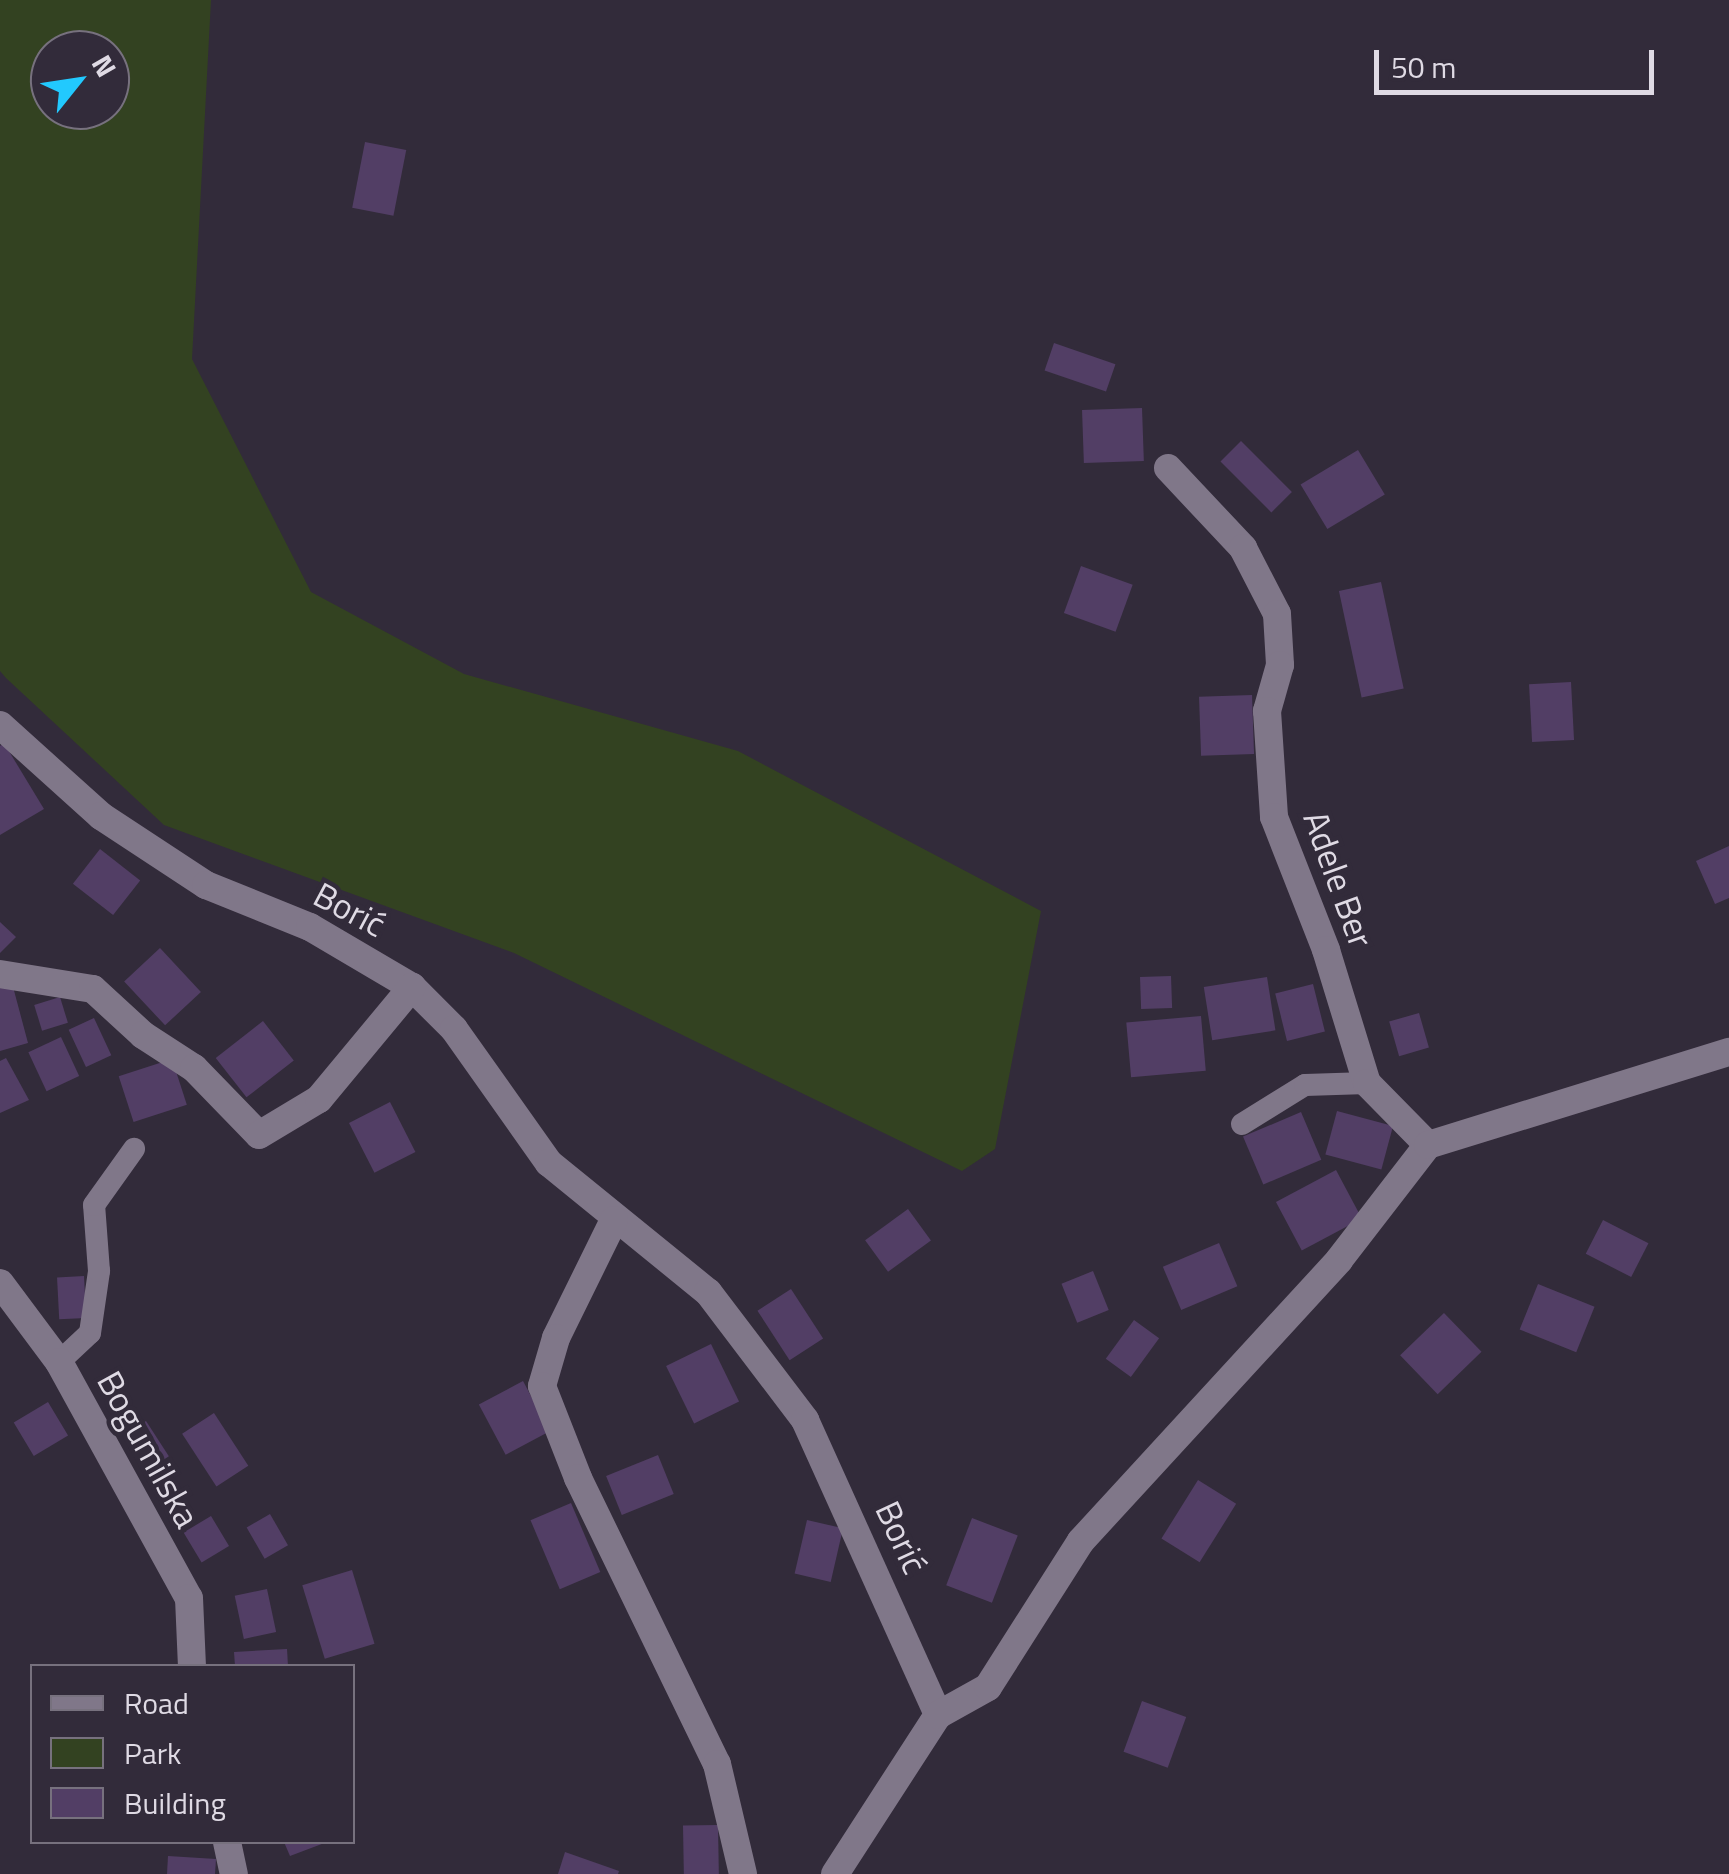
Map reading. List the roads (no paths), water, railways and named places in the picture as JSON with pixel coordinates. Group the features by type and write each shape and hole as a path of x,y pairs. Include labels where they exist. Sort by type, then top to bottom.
{"street":[{"name":"Adele Ber","path":"1168,468 1243,548 1277,614 1280,664 1267,710 1274,817 1326,950 1367,1083 1428,1145"},
{"name":"Borić","path":"0,724 101,816 206,885 310,927 412,987 454,1028 549,1163 614,1220 708,1292 804,1420 938,1715"},
{"path":"0,974 93,990 143,1035 194,1068 259,1136 319,1099 412,987"},
{"path":"835,1874 938,1715 988,1687 1082,1540 1339,1260 1428,1145 1729,1052"},
{"path":"614,1220 556,1338 542,1386 578,1478 717,1764 743,1874"},
{"name":"Bogumilska","path":"5,1301 59,1362 189,1598 192,1664"},
{"path":"227,1844 234,1874"}],"lane":[{"path":"1242,1124 1305,1086 1367,1083"},
{"path":"59,1362 90,1333 99,1271 94,1205 134,1149"}]}
